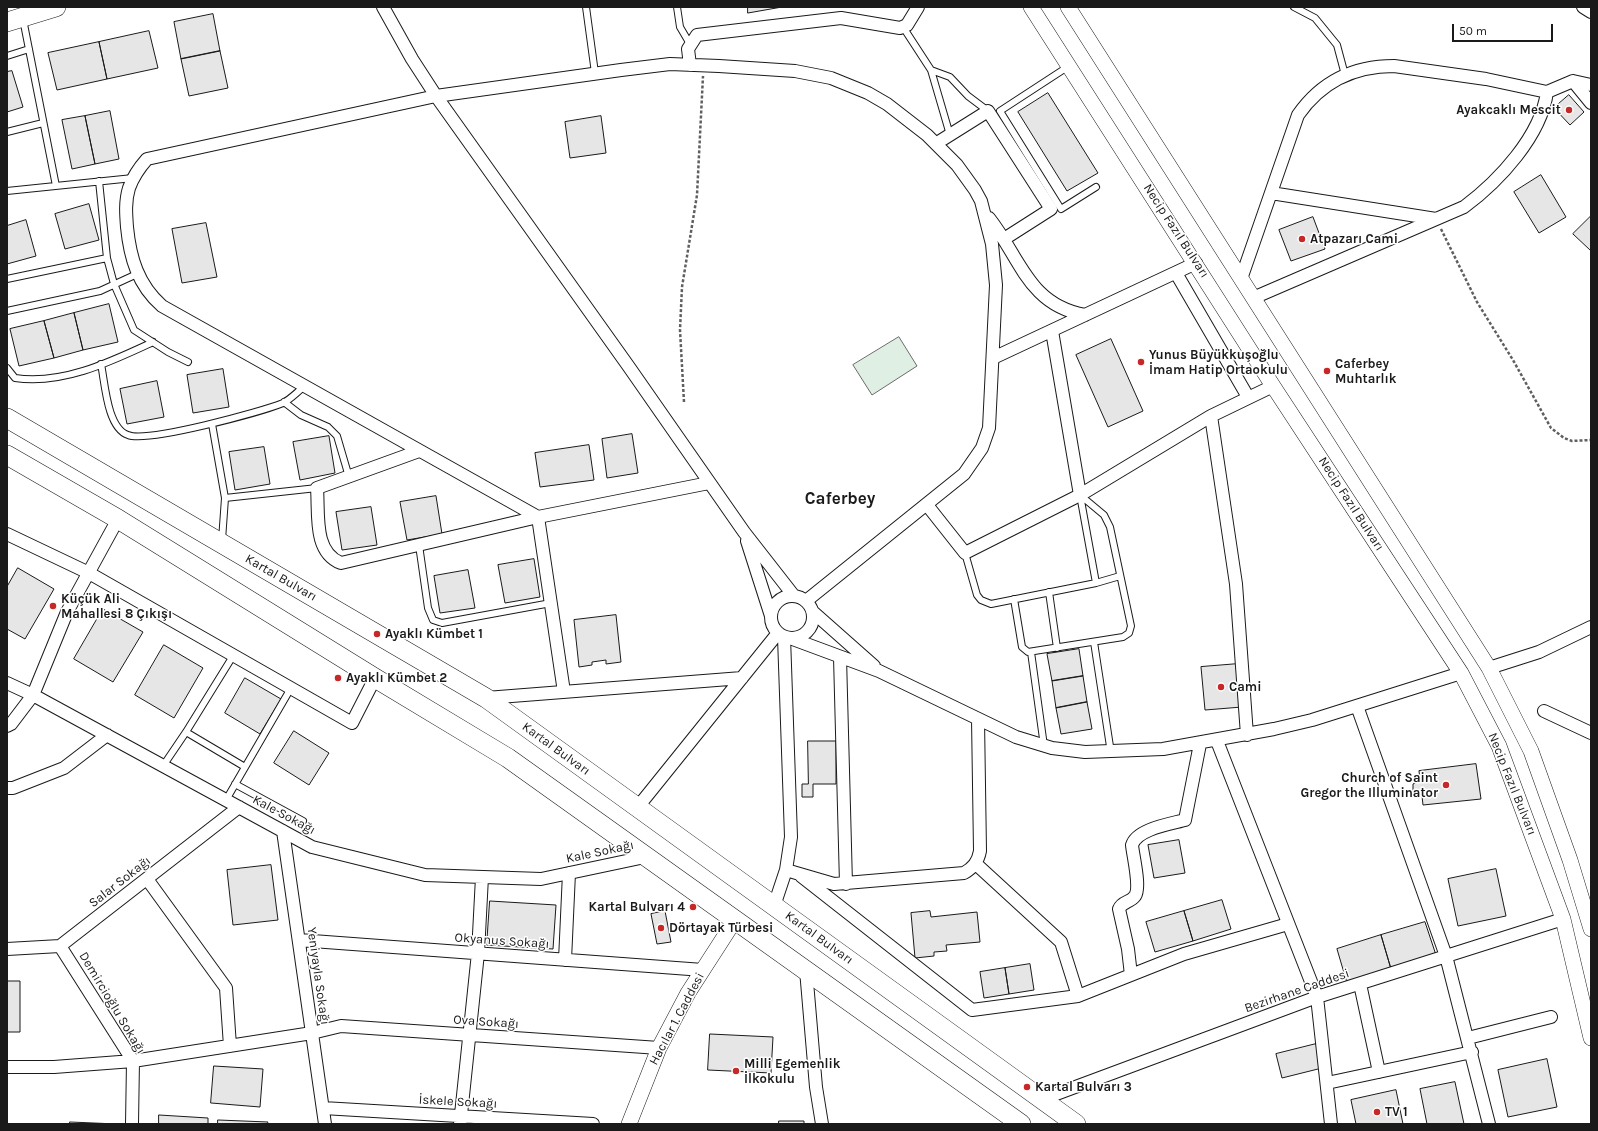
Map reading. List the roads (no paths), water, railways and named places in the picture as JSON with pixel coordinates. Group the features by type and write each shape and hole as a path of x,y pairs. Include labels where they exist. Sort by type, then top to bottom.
{"main road":[{"path":"15,20 56,7"},
{"name":"Kartal Bulvarı","path":"7,418 486,698 1076,1124"},
{"path":"7,455 118,519 374,678 508,758 1021,1124"}],"street":[{"path":"383,7 412,59 436,96 629,366 744,532 794,596 806,602 813,612 880,671"},
{"path":"690,65 688,54 690,44 697,35 841,18 896,28 903,27 910,21 918,7"},
{"name":"Necip Fazıl Bulvarı","path":"1031,7 1196,263 1273,386 1461,672 1500,746 1563,919 1591,1038"},
{"name":"Necip Fazıl Bulvarı","path":"1068,7 1489,668 1531,751 1570,860 1591,929"},
{"path":"1583,7 1591,12"},
{"path":"538,516 419,451 162,306 150,294 137,274 131,255 126,209 129,188 133,178 147,159 436,96 595,73 670,64 795,71 831,78 862,90 887,104 937,143 967,177 986,214 1004,238 1025,276 1039,293 1053,304 1063,309 1085,315"},
{"path":"1241,279 1298,115 1322,89 1345,75 1369,68 1394,66 1486,79 1547,92 1573,81 1591,85"},
{"path":"1573,81 1591,103"},
{"path":"1253,298 1464,207 1503,172 1539,121 1546,103 1547,92"},
{"path":"937,143 988,110 1051,209 1004,238"},
{"path":"1271,193 1436,219"},
{"path":"806,602 964,474 982,448 990,417 995,263 986,214"},
{"path":"993,358 1196,263"},
{"path":"1176,273 1248,397"},
{"path":"1052,331 1080,494"},
{"path":"927,505 965,553 1080,494 1211,416 1273,386"},
{"path":"1211,416 1236,584 1247,735"},
{"path":"419,451 317,488 322,545 325,552 341,563 538,516 709,483"},
{"path":"538,516 564,692"},
{"path":"7,726 12,724 33,694 67,612 118,519"},
{"path":"744,532 774,628 784,636 880,671 1016,737 1044,746 1068,751 1111,753 1163,749 1247,735 1312,720 1461,672"},
{"path":"7,534 89,574 352,723 374,678"},
{"path":"771,616 772,609 781,599 794,596"},
{"path":"784,636 797,638 808,631 813,619 813,612"},
{"path":"1489,668 1539,652 1591,627"},
{"path":"637,808 742,678 784,636"},
{"path":"774,906 786,870 791,822 784,636"},
{"path":"840,657 846,884"},
{"path":"486,698 742,678"},
{"name":"Kale Sokağı","path":"7,683 33,694 312,847 425,874 541,879 645,857"},
{"path":"1357,706 1446,956 1472,1052 1489,1124"},
{"path":"1544,711 1591,733"},
{"path":"786,870 801,876 834,884 846,884 964,873 976,864 980,851 978,719"},
{"path":"7,788 13,788 64,768 107,735"},
{"path":"1217,741 1317,997 1331,1124"},
{"path":"1131,975 1128,949 1119,909 1123,902 1135,896 1138,889 1132,845 1133,841 1141,833 1185,820 1200,744"},
{"name":"Salar Sokağı","path":"60,946 240,808"},
{"name":"Yeniyayla Sokağı","path":"283,831 325,1124"},
{"path":"976,864 1061,942 1078,996"},
{"path":"565,960 570,873"},
{"path":"801,876 972,1010 1078,996 1184,954 1288,924"},
{"path":"460,1120 471,1035 478,953 482,877"},
{"path":"147,879 226,988 230,1046"},
{"name":"Bezirhane Caddesi","path":"1043,1099 1317,997 1563,919"},
{"name":"Hacılar 1. Caddesi","path":"628,1124 658,1048 688,993 735,920"},
{"name":"Okyanus Sokağı","path":"299,940 703,970"},
{"path":"7,949 60,946"},
{"name":"Demircioğlu Sokağı","path":"60,946 133,1061 132,1124"},
{"path":"806,970 816,1087 822,1124"},
{"path":"1360,984 1379,1072"},
{"path":"1468,1038 1551,1017"},
{"name":"Ova Sokağı","path":"7,1067 54,1067 133,1061 312,1034 341,1026 658,1048"},
{"path":"1327,1083 1472,1052"},
{"name":"İskele Sokağı","path":"323,1108 460,1120 593,1124"}],"lane":[{"path":"586,7 595,73"},
{"path":"677,7 680,27 690,44"},
{"path":"1294,7 1315,18 1337,45 1345,75"},
{"path":"15,20 29,49 56,186"},
{"path":"903,27 932,70 950,134"},
{"path":"7,56 29,49"},
{"path":"1069,66 1000,111 1061,209 1096,187"},
{"path":"932,70 950,77 968,96 988,110"},
{"path":"7,132 43,123"},
{"path":"7,191 133,178"},
{"path":"99,181 107,258 114,284 134,330 188,362"},
{"path":"7,279 107,258"},
{"path":"7,311 100,291 137,274"},
{"path":"7,368 15,378 34,381 80,373 153,342"},
{"path":"101,364 107,400 116,425 129,436 152,436 212,424 284,402 305,386"},
{"path":"284,402 302,415 328,427 337,436 349,477"},
{"path":"212,424 225,498 222,543"},
{"path":"225,498 317,488"},
{"path":"1014,599 1022,647 1031,652 1123,637 1130,630 1110,527 1104,515 1080,494"},
{"path":"1080,494 1096,583"},
{"path":"419,544 428,608 433,620 442,623 551,603"},
{"path":"965,553 977,595 981,600 991,604 1096,583 1120,576"},
{"path":"1049,592 1056,648"},
{"path":"1094,642 1111,753"},
{"path":"1031,652 1044,746"},
{"path":"163,766 233,656"},
{"path":"226,800 291,688"},
{"path":"186,732 245,767"},
{"path":"235,784 303,821"}],"place":[{"name":"Ayakcaklı Mescit","path":"1569,110"},
{"name":"Atpazarı Cami","path":"1302,239"},
{"name":"Yunus Büyükkuşoğlu İmam Hatip Ortaokulu","path":"1141,362"},
{"name":"Caferbey Muhtarlık","path":"1327,371"},
{"name":"Küçük Ali Mahallesi 8 Çıkışı","path":"53,606"},
{"name":"Ayaklı Kümbet 1","path":"377,634"},
{"name":"Ayaklı Kümbet 2","path":"338,678"},
{"name":"Cami","path":"1221,687"},
{"name":"Church of Saint Gregor the Illuminator","path":"1446,785"},
{"name":"Kartal Bulvarı 4","path":"693,907"},
{"name":"Dörtayak Türbesi","path":"661,928"},
{"name":"Milli Egemenlik İlkokulu","path":"736,1071"},
{"name":"Kartal Bulvarı 3","path":"1027,1087"},
{"name":"TV 1","path":"1377,1112"}],"district":[{"name":"Caferbey","path":"840,499"}]}
